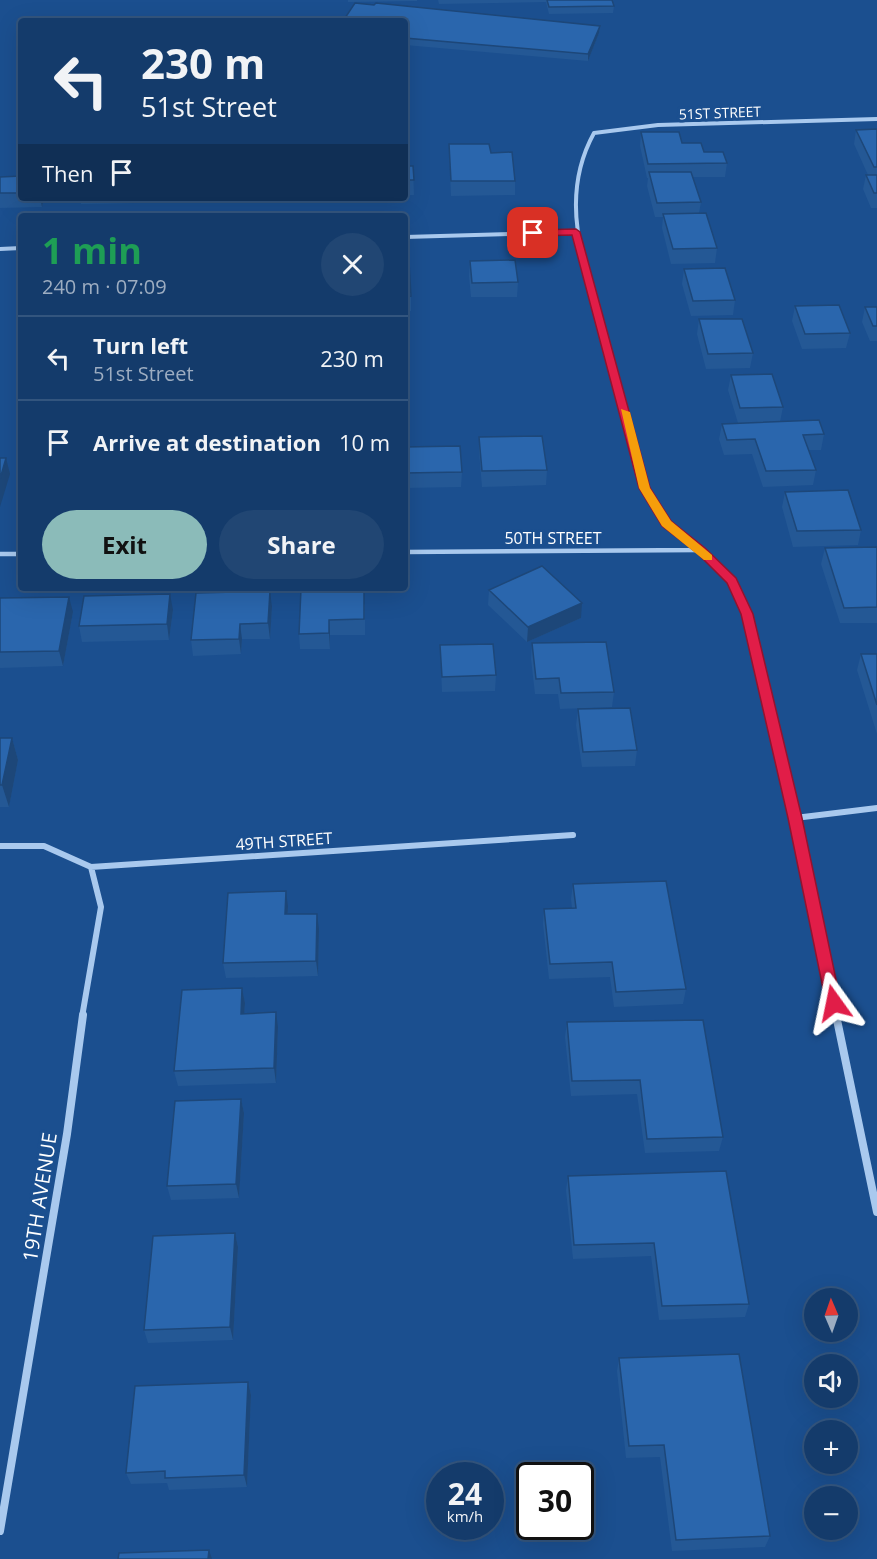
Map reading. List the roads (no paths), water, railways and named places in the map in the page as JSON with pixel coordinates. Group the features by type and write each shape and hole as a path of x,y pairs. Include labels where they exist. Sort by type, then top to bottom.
{"street":[{"name":"51ST STREET","path":"576,232 577,179 581,161 594,133 621,128 877,119"},
{"path":"408,237 576,232 645,488 666,524 701,550 732,581 747,614 795,818 877,1212"},
{"path":"0,249 18,248"},
{"name":"50TH STREET","path":"408,552 701,550"},
{"path":"0,554 18,554"},
{"path":"795,818 877,808"},
{"name":"49TH STREET","path":"0,846 44,846 91,867 573,835"},
{"name":"19TH AVENUE","path":"0,1531 67,1134 88,974 101,908 91,867"}]}
